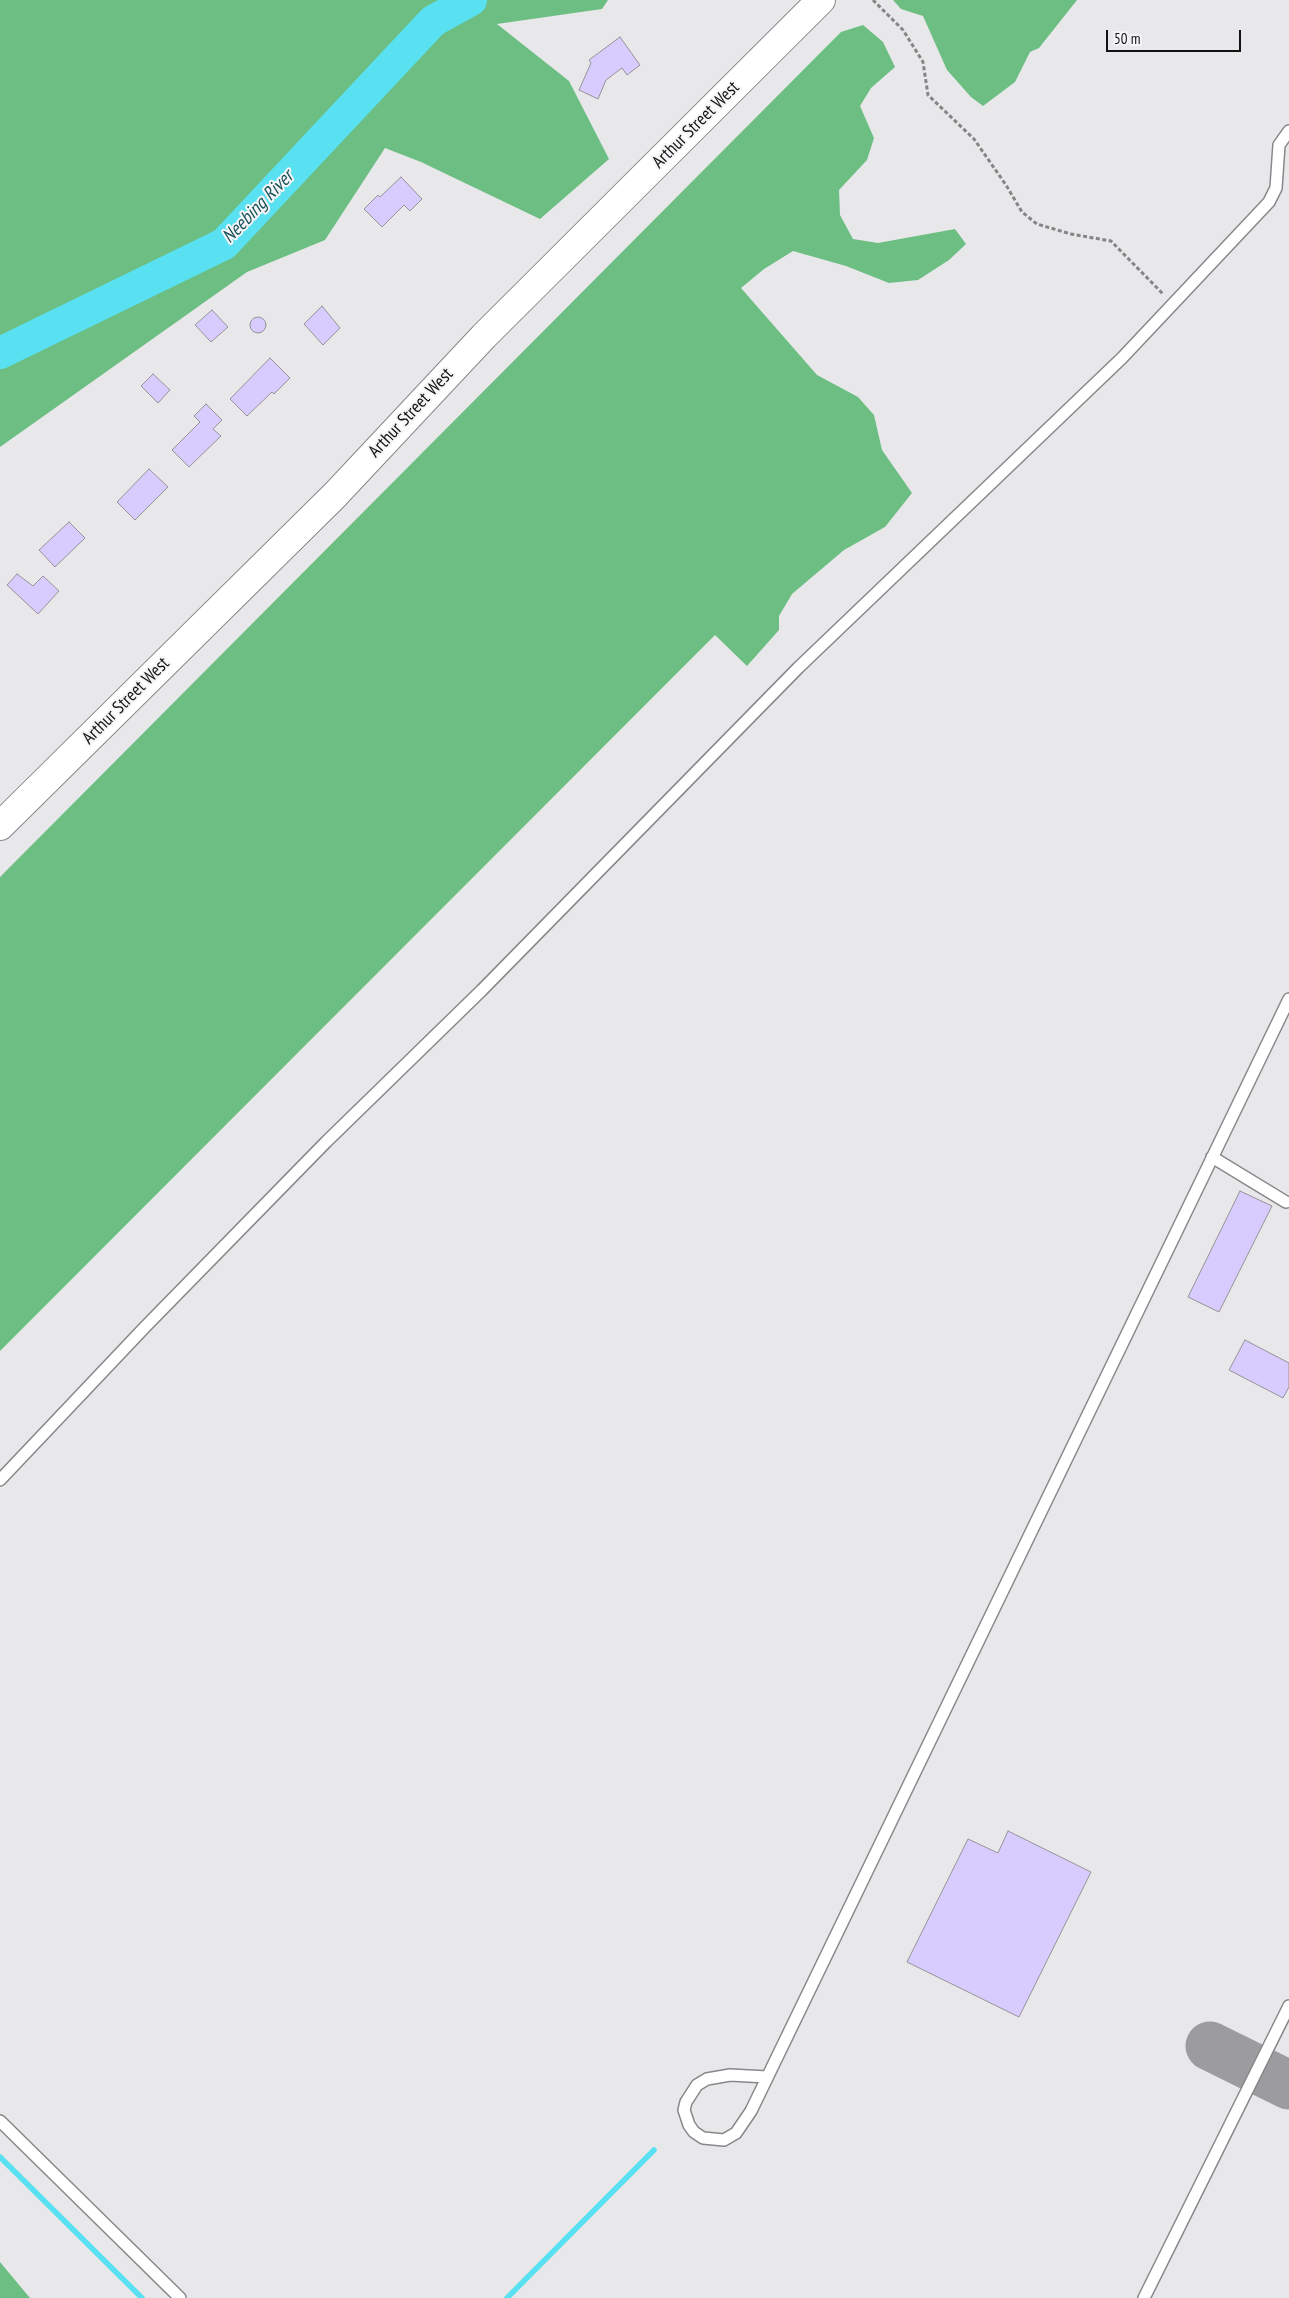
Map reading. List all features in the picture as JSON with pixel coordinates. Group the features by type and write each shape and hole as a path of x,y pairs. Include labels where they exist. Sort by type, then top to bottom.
{"main road":[{"name":"Arthur Street West","path":"0,826 335,495 491,329 821,0"}],"lane":[{"path":"0,1480 145,1327 312,1156 482,990 798,668 1122,358 1269,202 1276,188 1279,145 1289,131"},
{"path":"767,2077 730,2075 706,2080 697,2085 686,2102 684,2110 689,2125 694,2132 703,2138 714,2141 724,2140 736,2133 751,2112 1289,999"},
{"path":"1212,1157 1286,1202"},
{"path":"1144,2298 1289,2006"},
{"path":"0,2121 180,2298"}],"path":[{"path":"873,0 903,30 923,62 928,96 974,140 1022,212 1037,224 1071,234 1111,241 1150,283 1174,302"}],"green space":[{"path":"0,0 608,0 602,9 497,24 569,81 609,159 540,219 421,162 385,148 325,240 247,272 0,447"},
{"path":"893,0 1077,0 1039,48 1030,52 1015,82 983,106 971,97 947,70 923,16 901,9"},
{"path":"863,25 883,42 895,67 871,88 860,106 874,138 867,160 839,190 840,215 853,239 878,243 955,229 966,244 949,260 918,280 889,283 846,266 793,251 764,269 741,288 817,375 858,397 874,415 882,450 912,493 885,527 844,550 792,594 779,616 779,630 747,666 715,635 0,1351 0,877 841,32"},
{"path":"0,2262 30,2298 0,2298"}],"building":[{"path":"620,37 640,65 627,75 622,68 606,80 598,99 579,90 591,63 589,60"},
{"path":"401,177 422,199 410,211 404,205 382,227 364,209"},
{"path":"322,306 340,328 323,345 304,324"},
{"path":"212,310 228,327 211,342 195,325"},
{"path":"258,317 266,325 258,333 250,325"},
{"path":"270,358 290,378 247,416 230,399"},
{"path":"153,374 170,390 158,403 141,386"},
{"path":"206,404 222,420 213,429 221,436 189,467 172,450 200,422 194,416"},
{"path":"149,469 168,487 135,520 117,502"},
{"path":"69,522 85,538 55,567 39,550"},
{"path":"17,574 33,586 43,576 59,591 38,614 7,585"},
{"path":"1240,1191 1272,1206 1219,1312 1188,1297"},
{"path":"1245,1340 1289,1363 1289,1387 1283,1398 1229,1370"},
{"path":"1008,1831 1091,1872 1019,2017 907,1962 968,1839 998,1853"}],"waterway":[{"name":"Neebing River","path":"0,353 224,244 433,21 471,0"},
{"path":"507,2298 654,2150"},
{"path":"0,2157 142,2298"}],"taxiway":[{"path":"1210,2046 1289,2085"}]}
